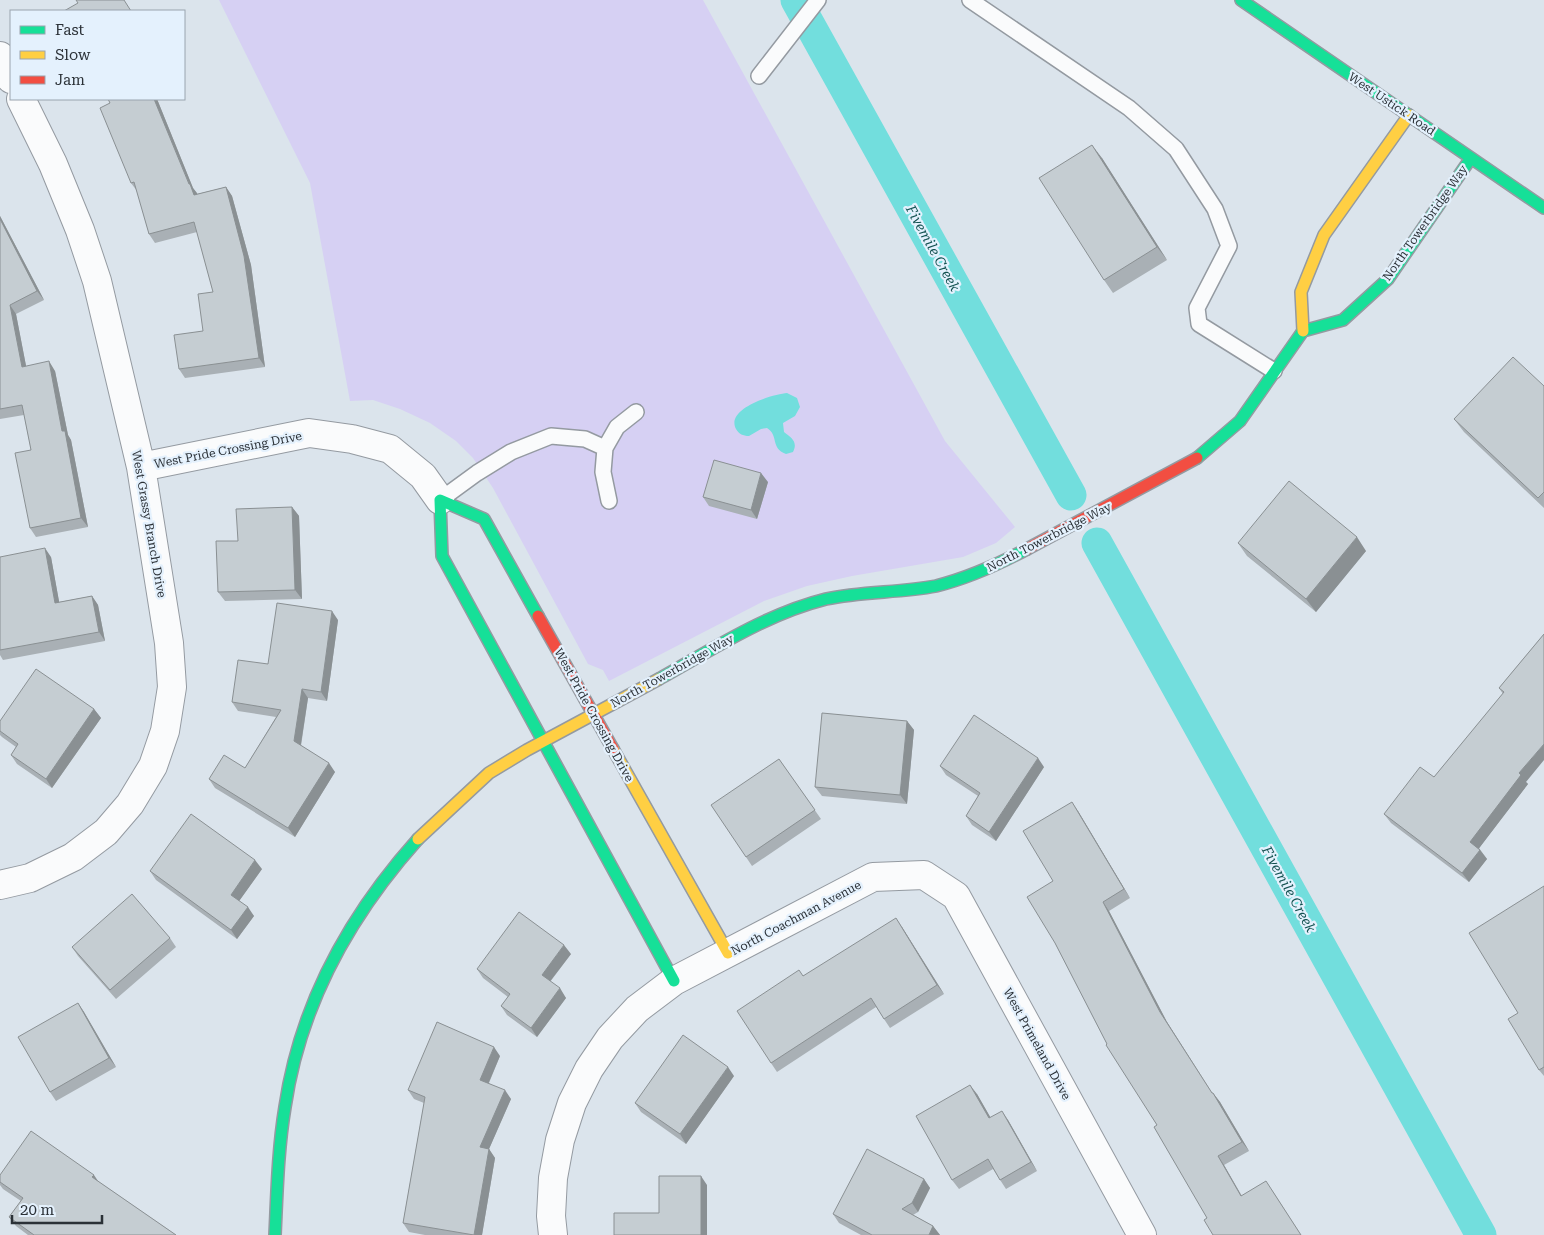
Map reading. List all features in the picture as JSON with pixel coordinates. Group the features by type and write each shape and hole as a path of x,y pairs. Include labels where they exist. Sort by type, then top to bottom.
{"street":[{"name":"West Ustick Road","path":"1241,0 1544,208"},
{"path":"0,56 10,77"},
{"name":"West Grassy Branch Drive","path":"0,885 30,878 73,857 106,832 130,804 153,766 165,731 172,687 169,643 141,467 98,281 60,181 21,100"},
{"path":"1303,331 1301,292 1324,236 1409,115"},
{"name":"North Towerbridge Way","path":"275,1235 279,1157 285,1103 297,1051 314,1000 328,967 359,912 408,848 427,828 488,774 764,621 795,608 828,599 934,586 969,577 1006,560 1200,457 1240,421 1303,331 1342,320 1388,279 1471,158"},
{"name":"West Pride Crossing Drive","path":"141,467 309,434 352,439 390,449 423,476 440,500 484,519 728,953"},
{"path":"440,500 442,556 674,982"},
{"name":"North Coachman Avenue","path":"553,1235 551,1216 553,1178 560,1140 572,1103 589,1069 610,1038 636,1010 674,982 874,877 924,875"},
{"name":"West Primeland Drive","path":"924,875 956,896 1131,1232"}],"lane":[{"path":"759,76 818,0"},
{"path":"970,0 1129,108 1176,149 1215,209 1229,246 1197,308 1199,324 1274,371"},
{"path":"609,501 602,472 605,448 616,427 636,412"},
{"path":"440,500 477,473 511,452 551,436 585,439 605,448"}],"shaded area":[{"path":"219,0 703,0 945,441 1015,527 996,543 963,557 852,576 807,586 764,601 609,681 603,670 588,664 493,488 473,458 456,441 430,423 400,409 373,400 350,401 310,183"}],"water":[{"path":"787,393 797,398 800,407 795,416 783,423 784,432 792,438 794,443 793,452 786,454 781,451 776,445 773,434 767,428 761,429 749,436 745,436 737,431 734,421 744,409 762,399"}],"building":[{"path":"76,0 124,0 130,10 66,10 78,3"},
{"path":"108,100 154,100 194,195 226,187 244,256 259,358 179,369 174,335 203,331 198,294 213,292 194,222 149,234 134,182 131,183 100,108 110,103"},
{"path":"1092,145 1157,247 1104,280 1039,178"},
{"path":"0,219 37,291 10,305 22,367 49,361 62,431 65,431 81,518 30,528 15,453 31,450 22,405 0,409"},
{"path":"1513,357 1544,386 1544,492 1538,498 1454,419"},
{"path":"714,460 761,473 751,510 703,497"},
{"path":"1289,481 1357,537 1306,599 1238,543"},
{"path":"292,507 295,590 218,592 216,541 238,541 236,509"},
{"path":"45,548 55,603 92,596 99,632 0,650 0,557"},
{"path":"277,603 332,611 321,692 302,689 294,741 329,763 288,828 209,779 224,755 245,768 281,710 232,702 238,660 268,664"},
{"path":"1544,634 1544,744 1519,773 1521,775 1470,842 1480,850 1462,873 1384,814 1420,767 1434,777 1504,692 1499,688"},
{"path":"36,669 94,709 46,779 11,755 18,744 0,731 0,721"},
{"path":"822,713 907,721 900,795 815,787"},
{"path":"974,715 1038,758 989,832 966,816 980,793 940,766"},
{"path":"779,759 815,810 746,857 711,805"},
{"path":"1072,802 1124,889 1103,902 1160,1012 1213,1093 1242,1142 1218,1156 1241,1196 1266,1181 1301,1235 1213,1235 1204,1220 1207,1218 1154,1127 1157,1125 1106,1045 1055,943 1027,897 1053,881 1023,831"},
{"path":"191,814 255,860 231,895 248,907 231,930 150,871"},
{"path":"1544,886 1544,1067 1539,1070 1508,1019 1518,1013 1469,933"},
{"path":"132,894 170,938 110,990 72,947"},
{"path":"519,912 564,945 542,975 560,988 531,1028 501,1006 510,994 477,969"},
{"path":"896,918 937,985 884,1019 871,998 771,1063 737,1011 799,970 803,976"},
{"path":"78,1003 109,1058 50,1092 18,1037"},
{"path":"437,1022 494,1047 480,1080 505,1090 480,1147 489,1149 474,1235 403,1223 425,1097 408,1090"},
{"path":"683,1035 728,1067 680,1134 635,1103"},
{"path":"970,1085 989,1118 1002,1111 1031,1162 1000,1180 988,1159 952,1180 916,1116"},
{"path":"31,1131 94,1175 92,1177 176,1235 34,1235 9,1217 23,1198 0,1182 0,1175"},
{"path":"867,1149 924,1179 912,1203 902,1209 933,1226 929,1235 872,1235 833,1214"},
{"path":"659,1176 701,1176 701,1235 614,1235 614,1213 659,1213"}],"waterway":[{"name":"Fivemile Creek","path":"796,0 1071,495"},
{"name":"Fivemile Creek","path":"1097,543 1481,1235"}],"traffic: fast":[{"path":"1241,0 1544,208"},
{"path":"1197,458 1240,421 1303,331 1343,320 1388,279 1471,158"},
{"path":"538,616 484,519 440,500 442,556 674,981"},
{"path":"659,679 740,633 804,606 840,596 936,586 982,570 1027,549"},
{"path":"275,1235 278,1171 285,1107 292,1069 303,1033 316,997 350,930 393,868 418,839"}],"traffic: slow":[{"path":"1303,331 1301,292 1324,235 1409,115"},
{"path":"418,839 489,773 527,750 659,679"},
{"path":"613,749 728,953"}],"traffic: jam":[{"path":"1027,549 1197,458"},
{"path":"538,616 613,749"}]}
